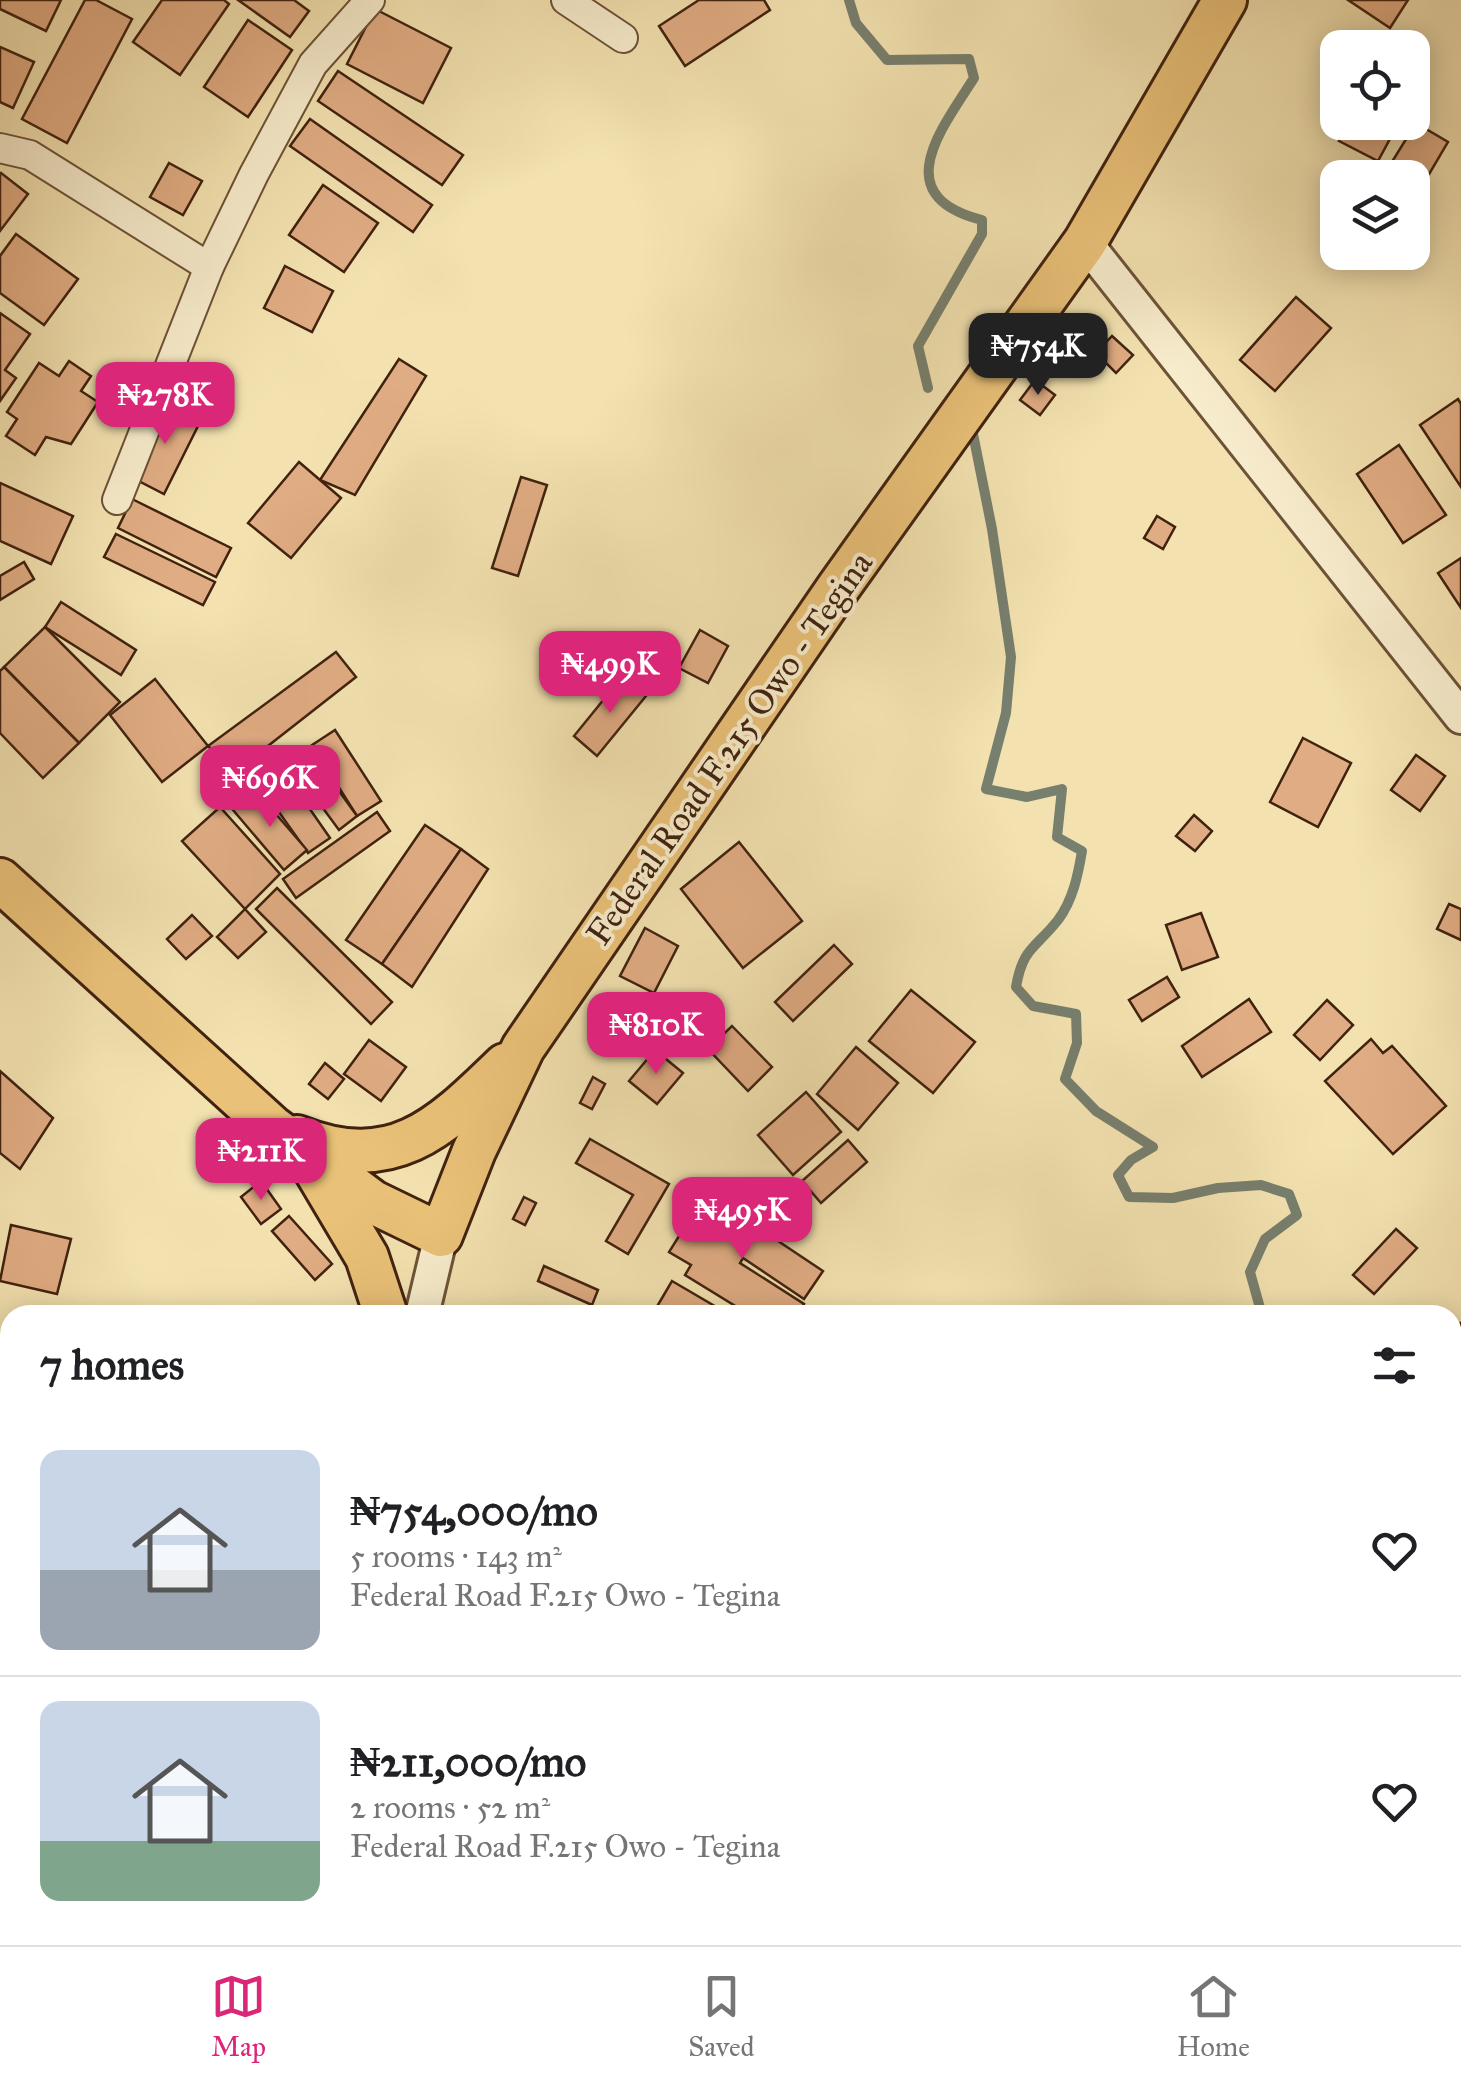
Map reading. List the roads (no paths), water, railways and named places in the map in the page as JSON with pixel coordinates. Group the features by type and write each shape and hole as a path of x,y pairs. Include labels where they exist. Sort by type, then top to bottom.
{"main road":[{"name":"Federal Road F.215 Owo - Tegina","path":"441,1235 474,1152 523,1048 838,588 1085,242 1224,0"},
{"path":"0,880 287,1138 372,1202 441,1235"},
{"path":"287,1138 367,1152 401,1146 452,1115 523,1048"},
{"path":"287,1138 367,1257 383,1305"}],"street":[{"path":"117,500 209,267 313,64 370,0"},
{"path":"566,0 623,38"},
{"path":"0,148 30,155 209,267"},
{"path":"1085,242 1461,717"},
{"path":"424,1305 441,1235"}],"waterway":[{"path":"849,0 856,23 887,60 969,59 974,78 948,119 930,160 929,178 936,195 953,209 982,220 982,234 918,346 928,388"},
{"path":"973,434 1011,657 1006,713 986,789 1027,797 1062,789 1057,837 1082,851 1068,904 1026,956 1016,987 1033,1006 1076,1014 1077,1043 1065,1079 1096,1111 1153,1147 1131,1160 1118,1175 1129,1197 1173,1198 1218,1188 1261,1185 1289,1194 1297,1215 1265,1239 1250,1272 1259,1305"}]}
